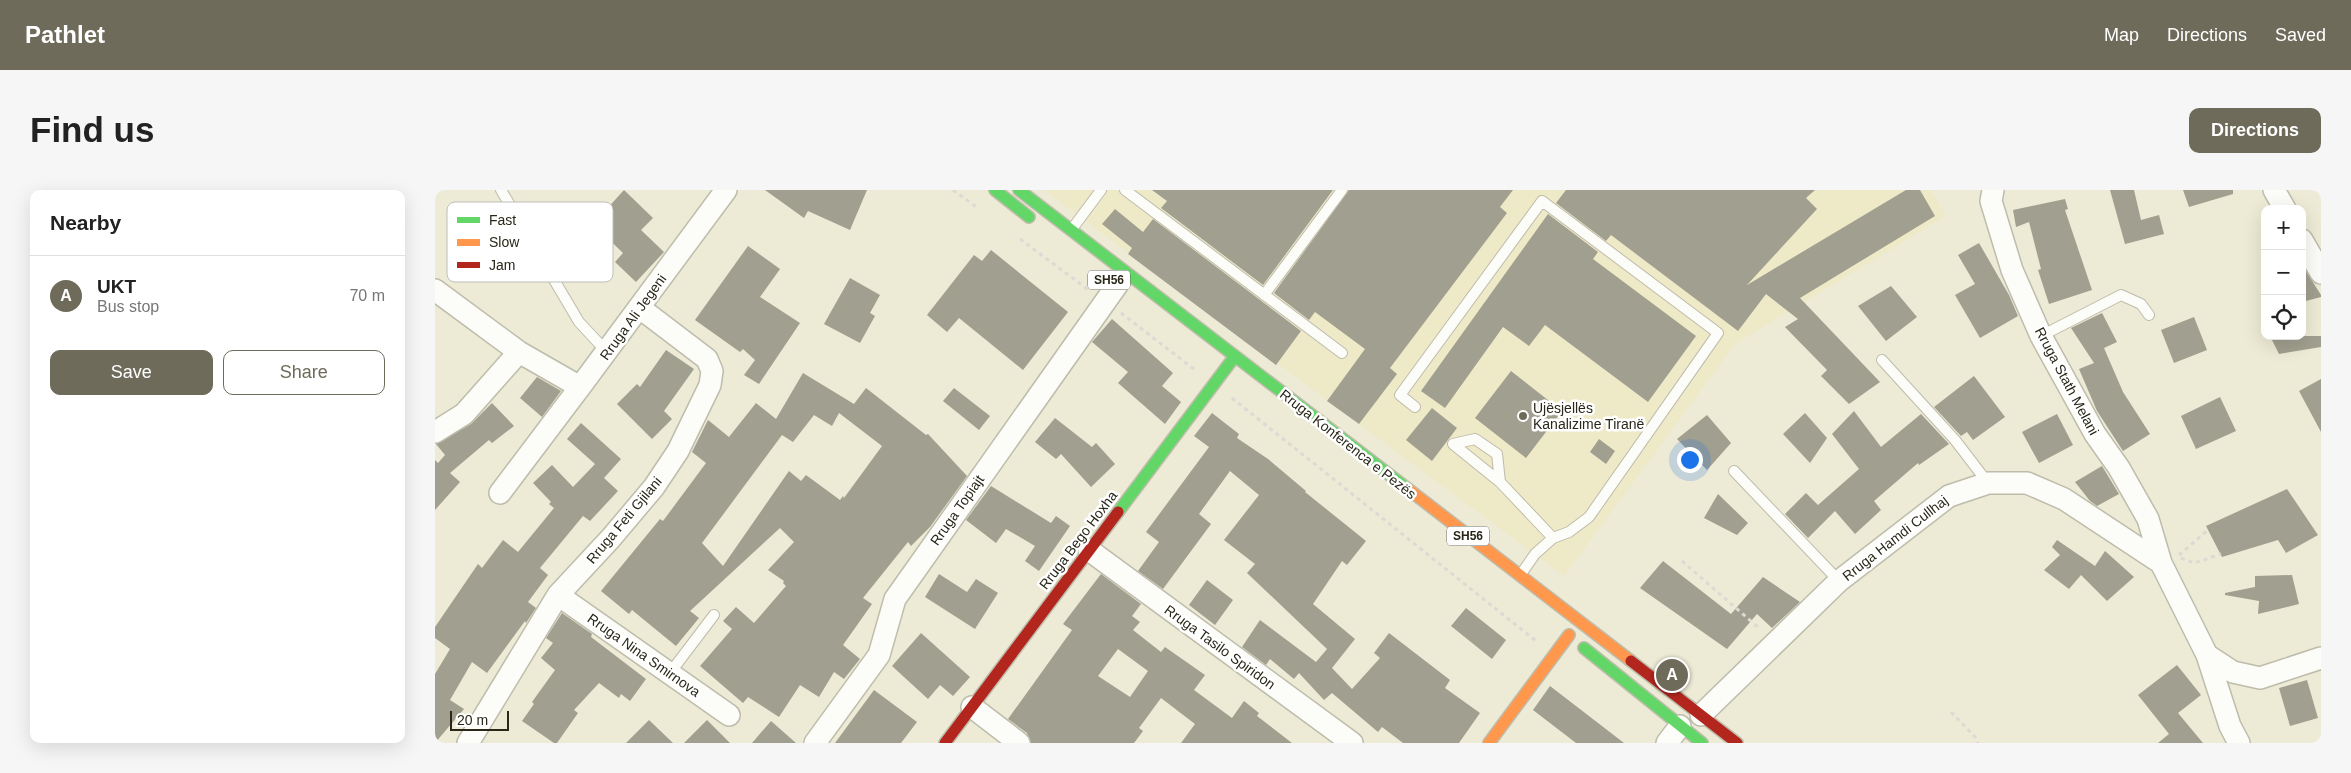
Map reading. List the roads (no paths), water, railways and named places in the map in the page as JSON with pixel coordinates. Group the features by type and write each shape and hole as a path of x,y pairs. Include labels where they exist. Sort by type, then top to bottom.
{"main road":[{"path":"995,190 1041,226"},
{"name":"Rruga Konferenca e Pezës","path":"1019,190 1701,715"},
{"name":"Rruga Bego Hoxha","path":"945,743 1213,384 1221,365 1235,356"},
{"path":"1221,365 1236,376"},
{"path":"1489,743 1555,654 1565,632 1702,743"},
{"name":"SH56","path":"1701,715 1737,743"}],"street":[{"name":"Rruga Ali Jegeni","path":"500,493 608,352 726,190"},
{"name":"Rruga Stath Melani","path":"1993,190 1991,201 2013,270 2041,336 2095,434 2119,468 2148,519 2161,563"},
{"path":"2274,190 2283,205"},
{"path":"2306,247 2321,273"},
{"name":"Rruga Topiajt","path":"815,743 879,655 895,599 1114,289"},
{"path":"435,290 519,352 580,387"},
{"name":"Rruga Feti Gjilani","path":"469,743 558,595 611,538 654,487 678,451 710,385 712,371 707,359 640,308"},
{"path":"435,432 464,414 519,352"},
{"name":"Rruga Hamdi Cullhaj","path":"1701,715 1839,581 1949,496 1988,483 2027,483 2064,499 2161,563"},
{"name":"Rruga Tasilo Spiridon","path":"1089,550 1352,743"},
{"path":"2161,563 2207,655 2230,726 2239,743"},
{"name":"Rruga Nina Smirnova","path":"558,595 729,715"},
{"path":"2207,655 2233,672 2260,678 2321,658"},
{"path":"972,708 1019,743"},
{"path":"1667,743 1680,726"}],"lane":[{"path":"501,190 508,202"},
{"path":"1072,229 1101,190"},
{"path":"1125,190 1342,353"},
{"path":"1264,295 1342,190"},
{"path":"1415,407 1400,395 1541,201 1718,333 1589,517 1569,532 1553,538 1535,554 1519,576"},
{"path":"555,282 579,322 608,352"},
{"path":"2041,336 2121,295 2141,304 2149,315"},
{"path":"1882,360 1955,440 1988,483"},
{"path":"1500,482 1497,454 1475,439 1453,444 1500,482 1553,538"},
{"path":"1734,471 1839,581"},
{"path":"670,673 714,614"}],"place":[{"name":"Ujësjellës Kanalizime Tiranë","path":"1523,416"},
{"name":"UKT","path":"1672,675"}]}
